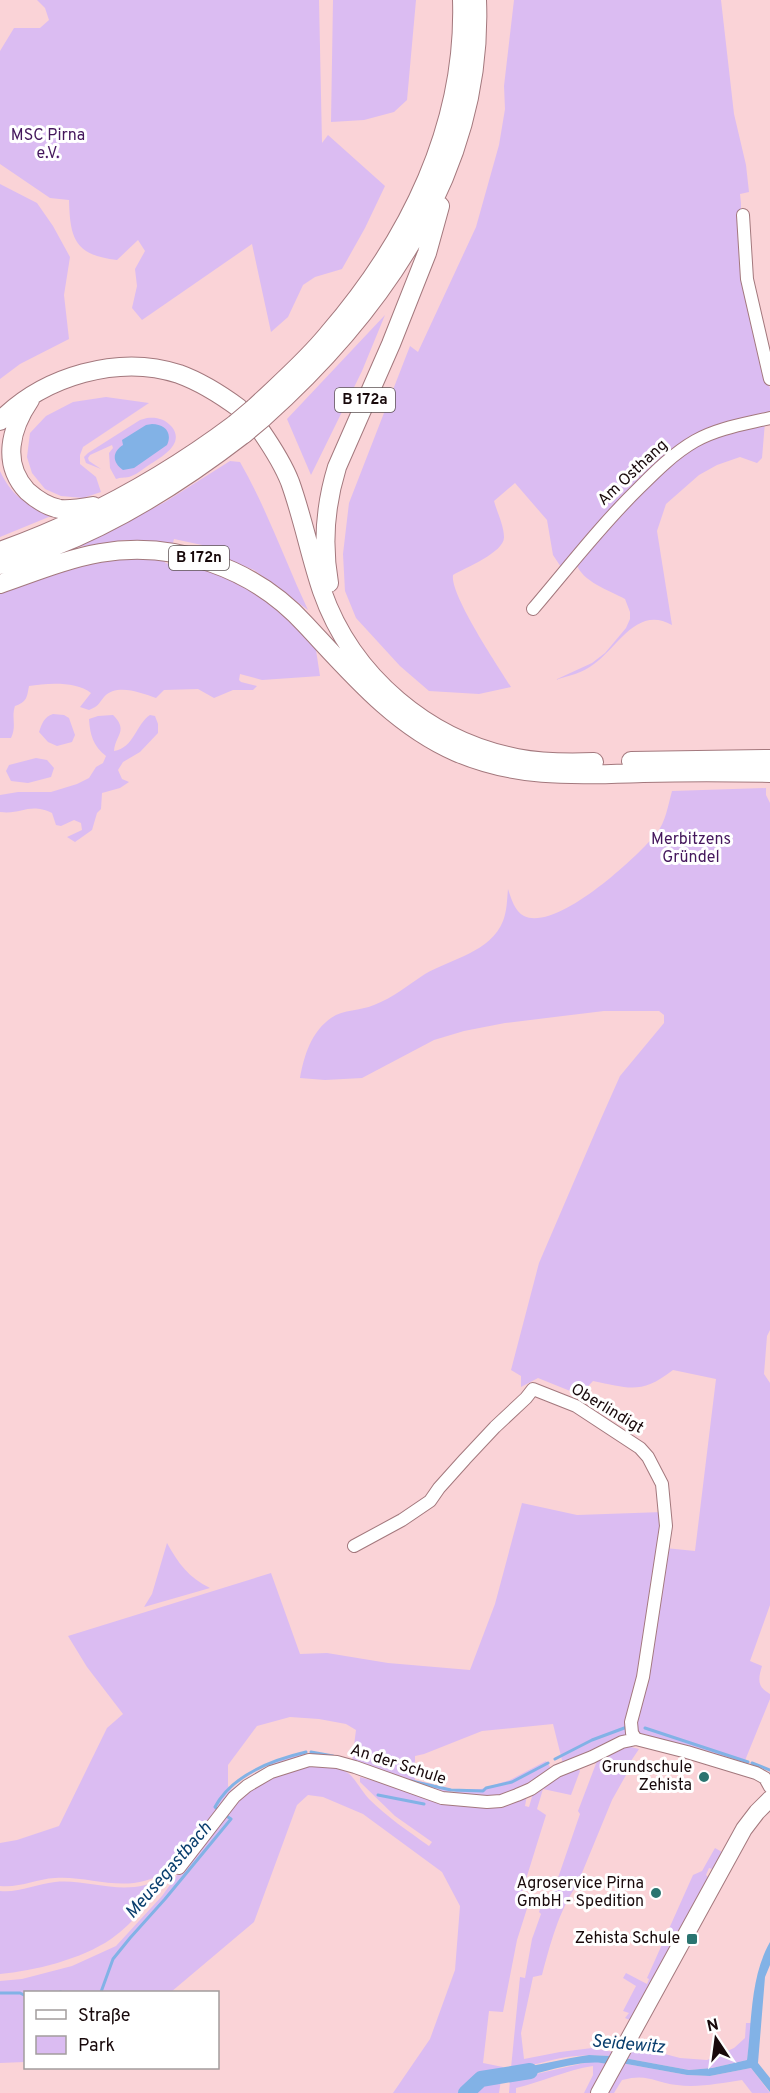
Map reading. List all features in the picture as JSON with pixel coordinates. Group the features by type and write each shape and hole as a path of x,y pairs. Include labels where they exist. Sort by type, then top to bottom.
{"highway":[{"name":"B 172a","path":"0,565 54,547 129,510 175,483 249,420 327,336 362,293 421,195 435,160 452,103 460,60 462,0"},
{"name":"B 172a","path":"342,634 325,561 326,512 331,487 337,467 391,344 427,253 437,221 448,172 467,108 476,60 477,0"},
{"name":"B 172a","path":"0,551 48,534 121,497 249,420 298,387 370,306 427,218 448,172"},
{"name":"B 172n","path":"33,396 54,384 75,376 109,369 141,367 163,370 199,382 249,420 284,469 322,591 342,634 365,668 433,741 478,760 531,773 567,775 715,771 770,773"},
{"path":"0,421 33,396"},
{"path":"33,396 21,414 13,437 12,463 22,485 45,504 60,509 93,506 121,497"},
{"name":"B 172n","path":"293,494 300,539 312,590 334,641 358,681"},
{"name":"B 172n","path":"0,584 98,553 164,551 207,561 251,580 287,605 358,681 413,721 436,728 480,748 519,759 543,762 770,759"}],"main road":[{"path":"599,2093 744,1830 770,1799"}],"street":[{"path":"743,215 743,246 747,279 770,380"},
{"name":"Am Osthang","path":"533,609 618,508 678,453 695,441 716,432 770,418"},
{"name":"Oberlindigt","path":"354,1546 402,1520 430,1501 465,1459 534,1389 576,1406 640,1448 648,1457 662,1484 666,1526 642,1677 631,1722 632,1733 636,1739"},
{"path":"636,1739 756,1773 765,1778 770,1787"},
{"name":"An der Schule","path":"179,1868 234,1797 260,1778 300,1761 337,1762 442,1798 501,1801 531,1789 556,1771 622,1742 636,1739"}],"green space":[{"path":"37,0 319,0 322,143 328,135 385,186 342,269 315,277 303,285 288,317 271,332 252,244 142,320 132,308 137,286 135,269 145,251 138,240 117,260 92,254 78,243 74,235 69,200 50,198 0,164 0,51 14,28 40,28 49,20 45,8"},
{"path":"333,0 416,0 407,100 394,112 364,120 331,122"},
{"path":"514,0 721,0 734,114 746,165 749,192 740,194 745,294 770,389 770,415 693,440 561,567 553,555 547,520 515,483 494,501 503,528 503,543 491,554 453,575 454,585 467,614 511,687 479,694 429,691 400,666 356,618 345,591 343,554 349,503 410,346 418,352 476,227 499,145 505,109 504,86"},
{"name":"MSC Pirna e.V.","path":"0,184 37,203 70,257 64,295 69,339 20,364 0,379"},
{"path":"385,315 362,371 311,475 287,419"},
{"path":"106,397 149,403 83,447 80,464 96,477 101,492 83,498 61,496 45,489 32,473 27,457 30,433 46,416 73,402"},
{"path":"147,418 164,420 175,433 174,444 160,458 134,475 116,479 110,468 109,453 113,448 112,445 88,458 101,469 86,463 84,457 88,453 140,420"},
{"path":"765,422 762,458 757,463 740,457 717,465 699,475 666,504 657,531 672,625 660,620 648,620 638,624 590,667 555,680 592,663 605,653 626,628 630,619 625,599 590,580 579,570 576,563 619,511 695,443"},
{"path":"230,461 240,462 250,480 308,610 254,570 201,549 202,545 174,539 173,543 126,540 78,547 165,502"},
{"path":"0,471 11,489 22,500 56,514 0,537"},
{"path":"129,558 166,560 165,563 193,569 195,565 250,588 298,627 316,650 320,676 262,680 240,674 241,682 257,686 253,690 233,690 214,698 198,689 164,690 156,698 122,690 109,693 97,706 89,710 80,707 91,693 78,686 44,684 29,686 26,699 15,706 14,730 11,738 0,738 0,591 88,564"},
{"path":"53,714 69,718 75,735 72,742 57,746 48,742 39,732 47,717"},
{"path":"113,715 118,720 121,729 114,751 121,749 130,741 150,715 155,716 158,733 140,752 123,762 118,770 122,779 129,782 120,788 102,793 101,809 97,813 92,830 75,842 67,837 82,830 81,823 74,820 61,826 56,825 52,813 44,810 0,812 0,795 18,792 51,792 89,778 96,767 103,763 106,756 93,740 89,719"},
{"path":"36,758 47,760 54,768 51,777 28,783 11,781 6,771 9,765"},
{"name":"Merbitzens Gründel","path":"766,788 766,795 770,803 770,1330 767,1336 764,1374 770,1383 770,1605 750,1661 762,1666 760,1682 770,1694 770,1699 744,1763 646,1737 634,1729 665,1548 695,1551 716,1379 673,1370 652,1383 635,1388 593,1381 580,1395 538,1378 521,1387 521,1376 511,1370 539,1263 600,1121 620,1076 664,1023 664,1015 659,1011 604,1011 505,1023 434,1040 362,1078 325,1080 300,1078 306,1053 313,1037 331,1018 381,1002 425,974 469,954 489,940 503,921 508,889 516,908 524,916 538,918 556,913 595,890 646,845 662,824 672,791"},
{"path":"522,1503 577,1515 663,1512 627,1737 563,1764 553,1724 482,1731 415,1756 415,1780 451,1789 450,1796 313,1756 312,1753 352,1761 356,1730 346,1724 290,1717 257,1726 228,1765 228,1786 231,1790 257,1772 284,1759 305,1753 305,1757 259,1775 177,1867 151,1879 134,1883 65,1878 0,1886 0,1843 17,1840 59,1826 107,1728 123,1714 87,1667 68,1636 271,1573 300,1654 327,1653 388,1663 470,1670 495,1604"},
{"path":"167,1543 185,1569 196,1580 210,1588 144,1607 152,1594"},
{"path":"627,1746 639,1749 631,1761 624,1761 621,1772 626,1775 612,1800 577,1885 560,1917 542,1975 533,1977 521,2033 524,2059 592,2048 613,2052 611,2056 567,2057 511,2068 520,1977 525,1978 532,1939 541,1914 539,1912 543,1900 550,1901 580,1814 578,1811 597,1761"},
{"path":"546,1761 552,1770 509,1797 456,1797 455,1789 481,1789 510,1780"},
{"path":"303,1764 343,1770 353,1778 376,1806 429,1846 432,1842 395,1816 360,1782 360,1777 378,1782 381,1780 442,1800 527,1795 525,1806 529,1807 534,1790 576,1767 580,1771 571,1795 543,1789 537,1809 546,1815 522,1892 531,1896 517,1940 503,2012 489,2011 483,2063 503,2067 499,2093 393,2093 430,2039 455,1970 460,1906 442,1872 363,1814 323,1797 308,1795 297,1805 254,1922 172,1991 24,1991 24,2062 0,2063 0,1981 22,1979 72,1966 116,1946 162,1896 222,1813 241,1793"},
{"path":"715,1848 722,1852 712,1869 709,1868 706,1875 708,1877 630,2020 625,2018 629,2013 623,2011 636,1986 623,1978 626,1973 647,1984 649,1979 647,1978 693,1875 702,1871"},
{"path":"171,1874 143,1909 111,1939 57,1963 0,1974 0,1891 14,1891 55,1882 134,1887 152,1883"},
{"path":"746,2023 752,2023 747,2060 712,2068 689,2070 624,2058 637,2039 648,2044 646,2049 680,2058 707,2060 734,2048 745,2038"},
{"path":"593,2061 607,2064 591,2093 584,2093 593,2075 593,2066 516,2088 516,2093 509,2093 510,2080"},
{"path":"621,2063 687,2075 710,2076 751,2068 770,2093 752,2093 742,2080 685,2086 638,2077 622,2080 614,2093 605,2093"}],"water":[{"path":"146,425 164,427 169,436 167,445 134,468 123,470 115,460 115,454 123,445 122,440"},
{"path":"770,1942 770,1965 765,1977 758,2063 770,2078 770,2092 751,2068 710,2076 687,2075 621,2063 624,2058 689,2070 712,2068 747,2060 755,1985 763,1956"},
{"path":"589,2055 611,2056 607,2064 598,2062 573,2065 510,2080 511,2068"}],"waterway":[{"name":"Meusegastbach","path":"555,1759 592,1740 627,1727"},
{"name":"Meusegastbach","path":"645,1728 748,1762"},
{"name":"Meusegastbach","path":"220,1811 215,1807 222,1796 242,1778 267,1764 306,1752"},
{"name":"Meusegastbach","path":"311,1752 333,1756"},
{"name":"Meusegastbach","path":"411,1781 451,1790 483,1791 486,1788 512,1782 548,1763"},
{"name":"Meusegastbach","path":"752,1763 770,1770"},
{"path":"378,1795 424,1804"},
{"name":"Meusegastbach","path":"101,1991 113,1959 231,1819 225,1815"},
{"name":"Meusegastbach","path":"0,1993 24,1995"},
{"name":"Seidewitz","path":"466,2093 481,2079 530,2071"}],"place":[{"name":"Grundschule Zehista","path":"704,1777"},
{"name":"Agroservice Pirna GmbH - Spedition","path":"656,1893"},
{"name":"Zehista Schule","path":"692,1939"}]}
